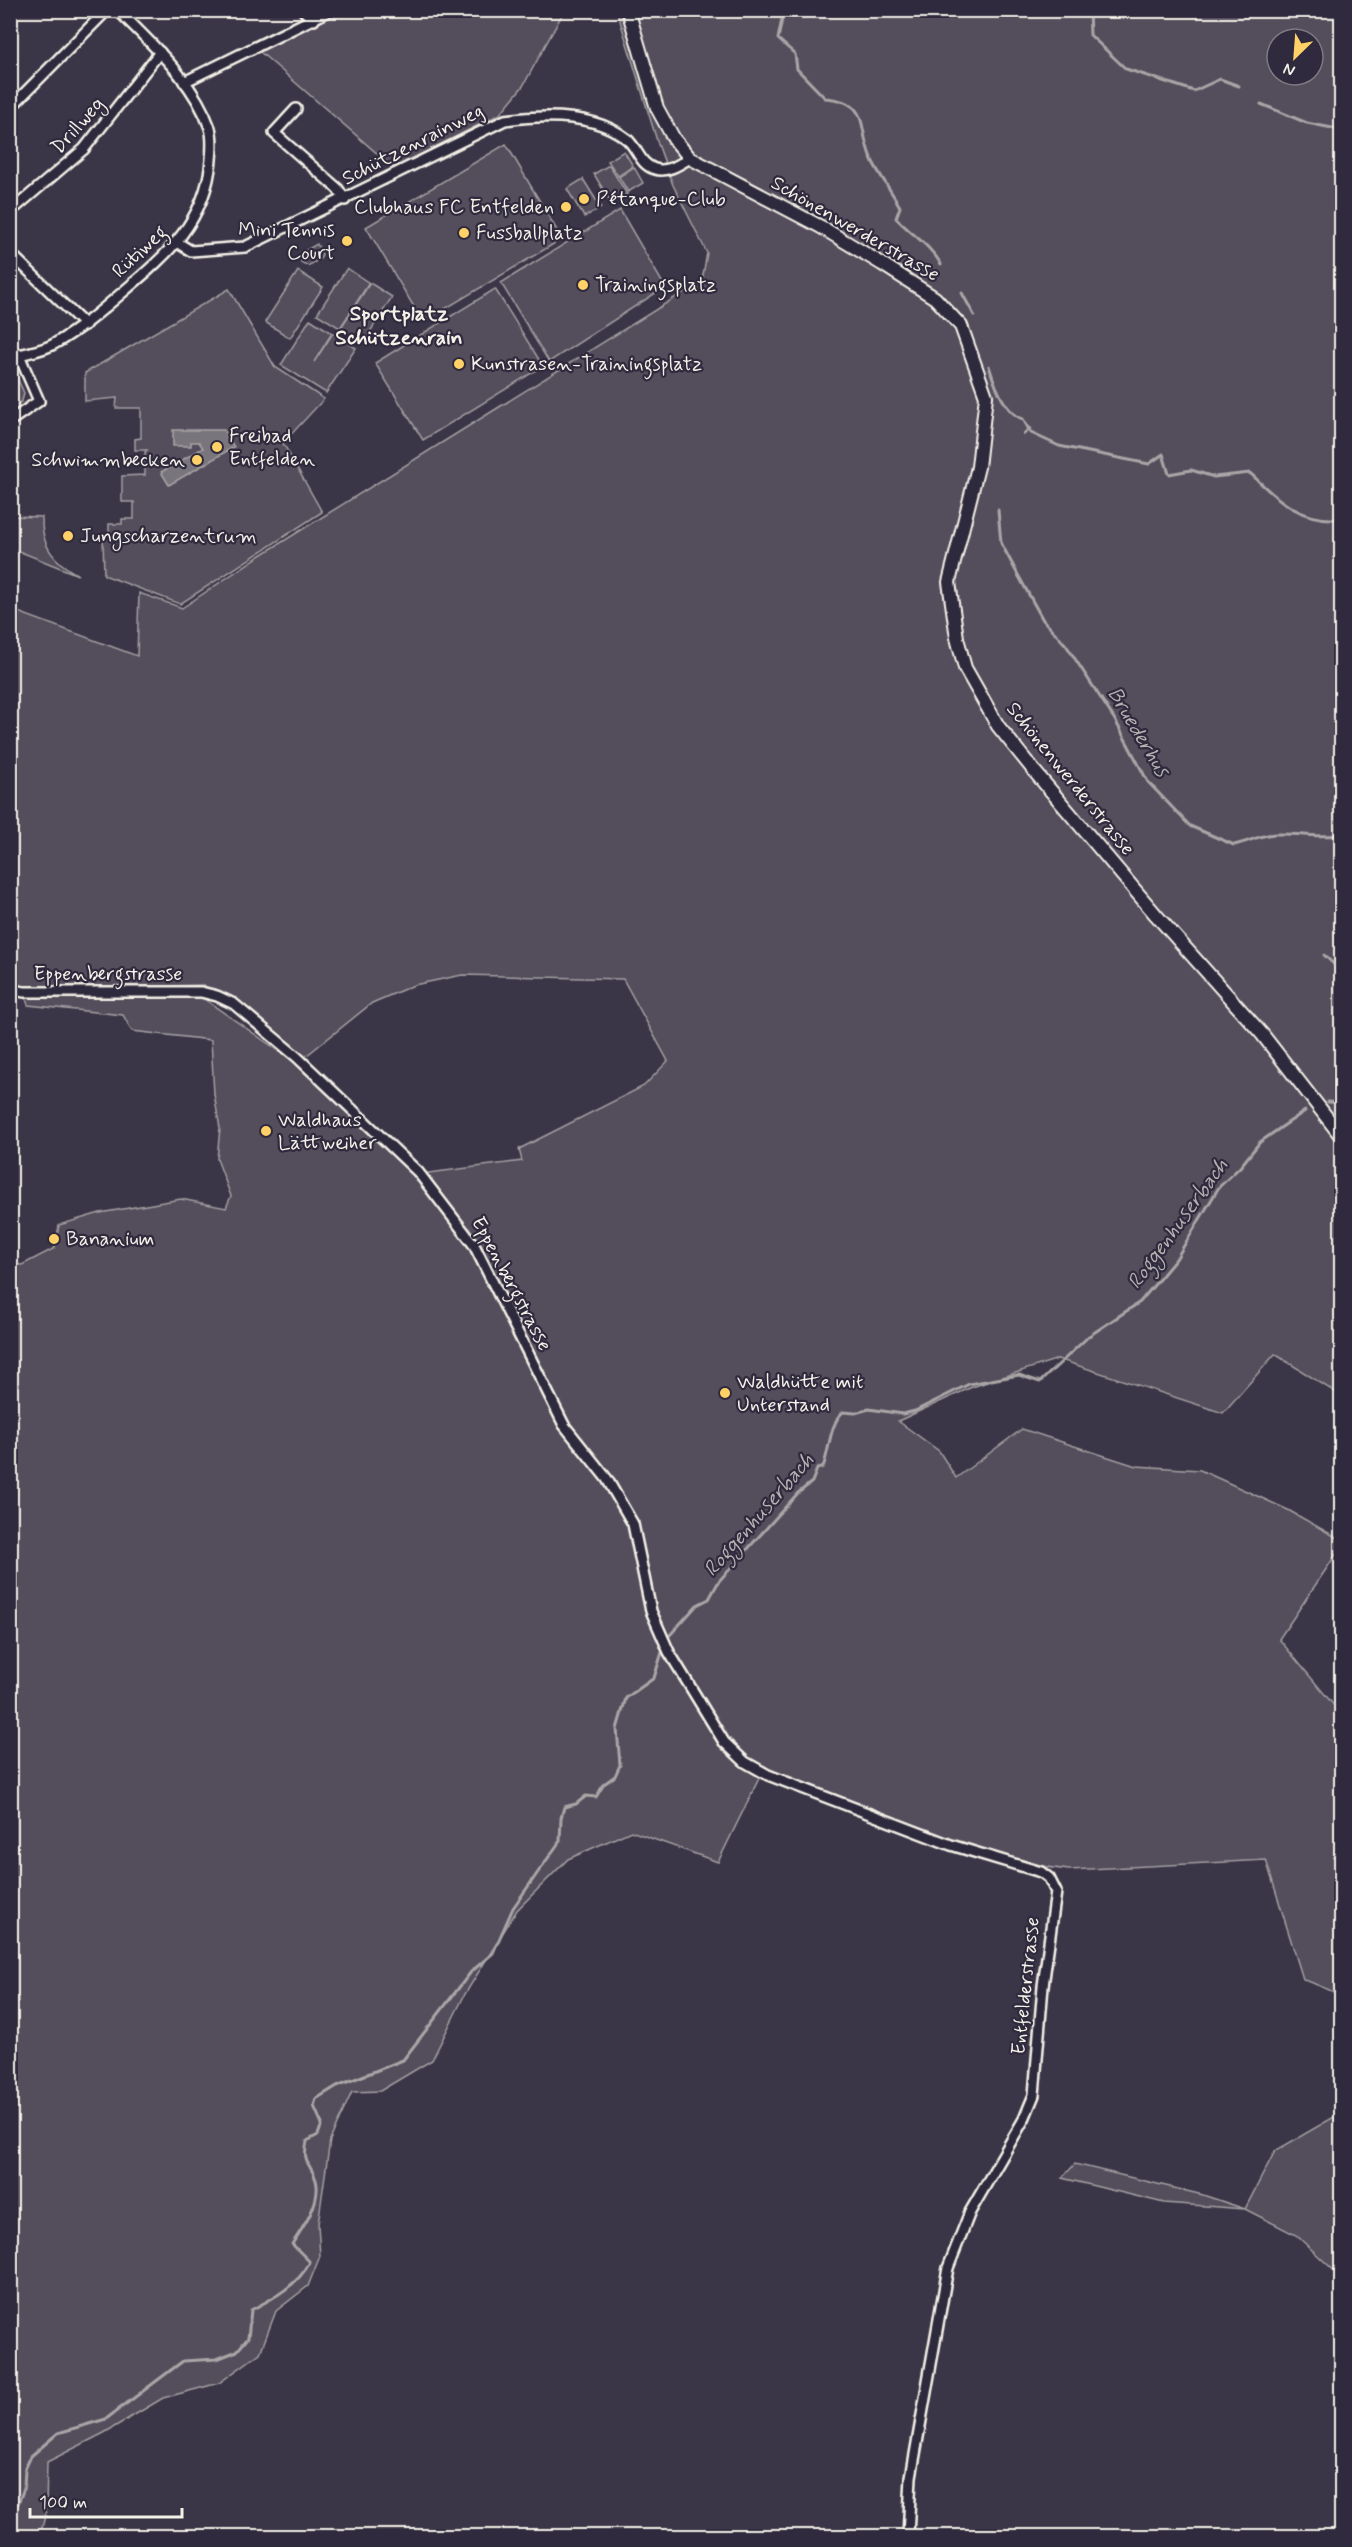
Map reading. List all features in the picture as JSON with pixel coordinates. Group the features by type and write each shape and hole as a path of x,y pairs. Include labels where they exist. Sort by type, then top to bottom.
{"street":[{"path":"10,108 107,10"},
{"name":"Rütiweg","path":"19,355 52,346 85,325 178,243 197,214 206,192 212,146 211,130 201,107 160,52 118,10"},
{"path":"303,10 314,20"},
{"path":"184,82 331,10"},
{"name":"Schönenwerderstrasse","path":"628,10 657,108 674,139 690,158 820,227 882,264 935,298 961,326 986,396 978,467 949,582 957,638 965,668 998,726 1156,915 1262,1034 1341,1137"},
{"name":"Drillweg","path":"10,212 84,149 160,52"},
{"path":"296,109 274,133 338,189 345,200"},
{"name":"Schützenrainweg","path":"178,243 191,251 245,247 345,200 464,138 505,120 526,117 567,118 612,130 628,140 645,164 655,169 676,167 690,158"},
{"path":"10,253 85,325"},
{"path":"10,349 19,355 39,402 10,421"},
{"name":"Eppenbergstrasse","path":"10,988 24,993 201,992 217,996 234,1004 297,1057 418,1172 474,1245 564,1425 607,1479 633,1524 651,1611 669,1652"},
{"name":"Entfelderstrasse","path":"669,1652 724,1742 745,1762 768,1775 951,1845 1041,1872 1049,1878 1056,1892 1043,1986 1034,2095 1024,2119 970,2212 948,2268 913,2466 908,2536"}],"shaded area":[{"path":"344,10 564,11 523,86 500,114 394,168 259,51"},
{"path":"617,11 1341,11 1341,1396 1275,1354 1223,1413 1058,1359 972,1387 898,1421 939,1451 956,1478 1022,1429 1136,1466 1200,1470 1288,1510 1341,1540 1341,1547 1279,1639 1341,1714 1341,1995 1303,1979 1266,1860 1069,1870 1031,1864 953,1842 764,1768 718,1862 631,1831 568,1859 517,1910 465,1994 432,2060 380,2091 352,2092 330,2140 318,2224 320,2256 308,2286 276,2311 260,2353 219,2383 163,2398 104,2433 47,2462 46,2512 40,2536 10,2536 11,1264 22,1265 55,1248 59,1225 100,1213 181,1199 226,1208 231,1196 217,1159 220,1128 214,1094 211,1040 132,1031 123,1015 28,1005 24,992 191,990 289,1058 204,985 11,989 10,609 137,656 139,593 182,608 258,557 702,281 707,253 673,185","holes":["462,975 623,979 668,1061 644,1086 519,1149 522,1161 413,1175 296,1064 372,1003 414,985"]},
{"name":"Fussballplatz","path":"506,144 562,239 423,322 366,227"},
{"name":"Pétanque-Club","path":"624,151 633,166 618,176 608,161"},
{"name":"Pétanque-Club","path":"609,165 627,194 611,203 594,174"},
{"name":"Pétanque-Club","path":"634,167 643,183 628,192 619,177"},
{"name":"Pétanque-Club","path":"583,179 601,208 584,217 567,189"},
{"name":"Trainingsplatz","path":"620,210 665,287 549,362 501,283"},
{"path":"317,244 322,254 320,259 308,266 301,262 301,253"},
{"path":"347,268 369,283 340,328 317,314"},
{"path":"298,271 323,287 290,338 265,322"},
{"path":"370,283 392,297 363,343 340,329"},
{"name":"Freibad Entfelden","path":"229,289 275,367 324,399 283,443 322,512 180,604 104,575 103,537 109,537 109,524 122,524 122,519 134,519 134,502 122,502 122,476 145,475 145,452 147,450 135,450 135,439 141,438 141,408 116,408 117,398 85,401 85,373"},
{"name":"Kunstrasen-Trainingsplatz","path":"495,289 543,366 423,440 375,363"},
{"path":"310,319 332,333 314,362 333,333 356,348 326,393 281,365"},
{"path":"10,362 24,393 22,401 11,410"},
{"name":"Schwimmbecken","path":"173,430 224,430 234,447 169,485 161,472 203,448 199,442 191,442 191,446 173,446"},
{"path":"10,516 42,517 44,536 50,552 78,575 11,548"},
{"path":"1341,2113 1341,2277 1296,2235 1245,2209 1275,2151"},
{"path":"1075,2164 1203,2195 1245,2209 1164,2203 1062,2178"}],"waterway":[{"path":"781,10 782,19 778,39 795,54 797,69 825,98 840,100 850,104 856,110 871,158 900,207 896,218 926,245 941,264"},
{"path":"1089,10 1090,35 1126,69 1194,91 1220,79 1239,86"},
{"path":"1261,104 1307,123 1342,130"},
{"path":"962,293 974,315"},
{"path":"989,366 997,389 1011,411 1023,419 1031,433 1059,446 1149,464 1163,454 1169,474 1191,470 1214,477 1250,473 1280,500 1302,513 1327,519 1342,519"},
{"name":"Bruederhus","path":"1024,434 1030,428"},
{"name":"Bruederhus","path":"998,510 1001,543 1043,620 1066,645 1115,720 1148,782 1190,826 1234,845 1275,834 1342,835"},
{"path":"1324,955 1342,972"},
{"name":"Roggenhuserbach","path":"1328,1102 1342,1103"},
{"name":"Roggenhuserbach","path":"670,1635 697,1605 709,1599 719,1581 798,1493 812,1482 817,1469 823,1467 832,1430 843,1412 855,1413 869,1409 903,1414 915,1411 969,1384 1019,1375 1040,1382 1089,1336 1140,1302 1176,1259 1219,1187 1240,1167 1260,1142 1305,1111"},
{"name":"Roggenhuserbach","path":"10,2525 24,2488 25,2469 31,2456 58,2433 106,2419 183,2361 217,2359 237,2351 248,2338 251,2310 285,2290 305,2270 310,2262 292,2244 310,2214 316,2197 316,2180 305,2155 307,2141 318,2135 322,2124 314,2106 316,2099 337,2086 403,2060 471,1972 493,1953 513,1908 560,1841 564,1807 576,1804 586,1796 596,1797 604,1784 615,1776 620,1765 617,1729 626,1698 654,1678 663,1649"}],"place":[{"name":"Pétanque-Club","path":"584,199"},
{"name":"Clubhaus FC Entfelden","path":"566,207"},
{"name":"Fussballplatz","path":"464,233"},
{"name":"Mini Tennis Court","path":"347,241"},
{"name":"Trainingsplatz","path":"583,285"},
{"name":"Kunstrasen-Trainingsplatz","path":"459,364"},
{"name":"Freibad Entfelden","path":"217,447"},
{"name":"Schwimmbecken","path":"197,460"},
{"name":"Jungscharzentrum","path":"68,536"},
{"name":"Waldhaus Lättweiher","path":"266,1131"},
{"name":"Bananium","path":"54,1239"},
{"name":"Waldhütte mit Unterstand","path":"725,1393"}],"district":[{"name":"Sportplatz Schützenrain","path":"399,326"}]}
